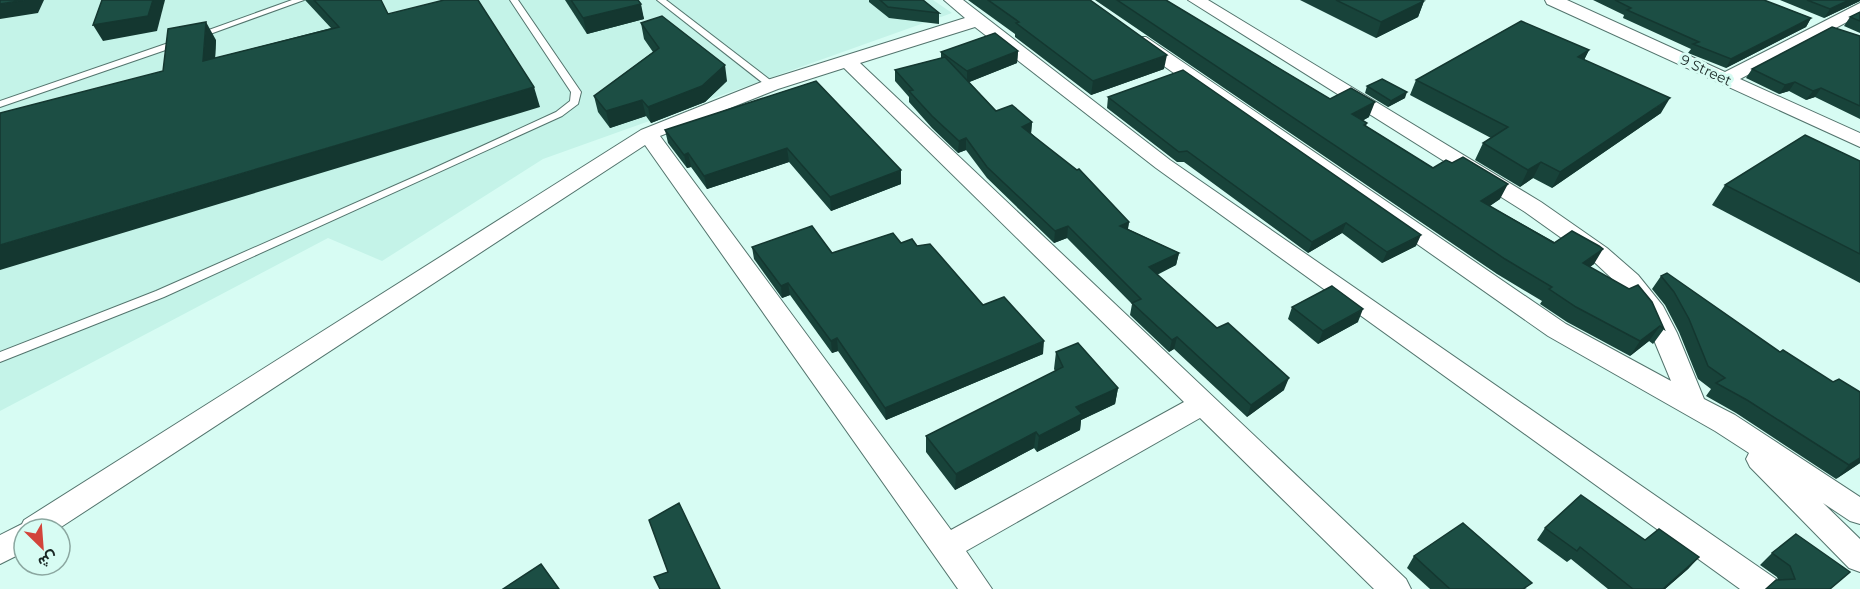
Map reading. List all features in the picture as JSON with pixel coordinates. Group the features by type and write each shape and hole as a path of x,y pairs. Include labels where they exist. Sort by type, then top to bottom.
{"street":[{"path":"952,0 1099,101 1163,164 1765,589"},
{"path":"1196,0 1533,207 1610,263 1641,295 1655,314 1693,405"},
{"name":"9 Street","path":"1553,0 1860,141"},
{"path":"1726,79 1860,8"},
{"path":"1802,18 1842,34"},
{"path":"53,517 648,134 771,86 978,20"},
{"path":"1118,26 1557,330 1725,423 1860,512"},
{"path":"848,62 1395,589"},
{"path":"1163,79 1184,71"},
{"path":"648,134 975,589"},
{"path":"945,548 1202,405"},
{"path":"1725,423 1860,559"}],"lane":[{"path":"0,357 160,294 560,114 575,102 576,92 514,0"},
{"path":"661,0 771,86"},
{"path":"0,104 293,1"}],"shaded area":[{"path":"0,0 933,0 952,13 543,159 382,261 328,238 0,411"}],"building":[{"path":"0,0 24,0 0,4"},
{"path":"102,0 153,0 148,16 93,25"},
{"path":"314,0 381,0 388,14 444,0 478,0 534,87 0,245 0,113 163,71 168,29 206,22 203,61 339,27"},
{"path":"571,0 638,0 641,4 583,18"},
{"path":"880,0 923,0 939,13 888,7"},
{"path":"988,0 1090,0 1167,55 1093,81"},
{"path":"1117,0 1166,0 1330,99 1351,88 1375,102 1352,114 1367,123 1364,125 1433,168 1446,160 1452,163 1463,157 1508,184 1481,201 1554,243 1572,231 1599,246 1603,249 1583,263 1629,289 1638,285 1652,302 1664,329 1660,326 1640,341 1576,307 1549,289 1552,287 1505,259"},
{"path":"1336,0 1421,0 1424,1 1381,22"},
{"path":"1615,0 1764,0 1811,18 1731,59 1693,44 1699,42 1627,10 1631,8"},
{"path":"1807,0 1849,0 1830,9"},
{"path":"1860,12 1860,21 1850,17"},
{"path":"662,16 725,65 702,86 648,107 642,100 606,111 594,96 659,48 641,23"},
{"path":"1521,21 1589,50 1578,57 1670,98 1560,172 1541,162 1528,170 1483,143 1508,127 1416,80"},
{"path":"1832,27 1860,36 1860,106 1821,88 1813,91 1795,82 1785,85 1752,69"},
{"path":"995,33 1018,51 967,71 941,52"},
{"path":"945,57 996,111 1012,105 1032,122 1022,127 1077,170 1079,169 1129,222 1120,226 1179,253 1149,267 1217,328 1228,323 1289,378 1251,405 1177,337 1172,340 1132,303 1141,299 1068,226 1055,231 987,167 966,138 959,141 932,116 909,91 913,90 895,70"},
{"path":"1183,70 1421,235 1387,252 1346,223 1312,242 1187,151 1179,152 1108,97"},
{"path":"1382,79 1407,92 1391,101 1367,86"},
{"path":"816,81 901,170 830,197 787,148 704,176 688,153 684,155 665,130"},
{"path":"1805,135 1860,161 1860,254 1725,185"},
{"path":"812,226 832,253 893,233 901,243 912,239 917,246 930,244 983,305 1004,297 1044,341 885,408 837,338 831,341 788,283 781,286 752,247"},
{"path":"1667,273 1780,352 1783,350 1833,382 1839,379 1860,392 1860,458 1849,465 1716,383 1725,378 1708,366 1689,319 1674,292 1661,276"},
{"path":"1332,286 1363,309 1323,331 1292,307"},
{"path":"1078,343 1118,388 1076,407 1082,414 1039,436 1036,432 956,474 926,436 1063,367 1056,352"},
{"path":"1581,495 1645,540 1659,529 1699,557 1663,589 1633,589 1580,547 1577,551 1545,528"},
{"path":"679,503 720,589 660,589 654,577 668,572 649,520"},
{"path":"1463,523 1532,583 1523,589 1450,589 1414,556"},
{"path":"1796,534 1850,572 1830,589 1766,589 1776,580 1795,579 1790,566 1772,553"},
{"path":"541,564 559,589 503,589"}]}
